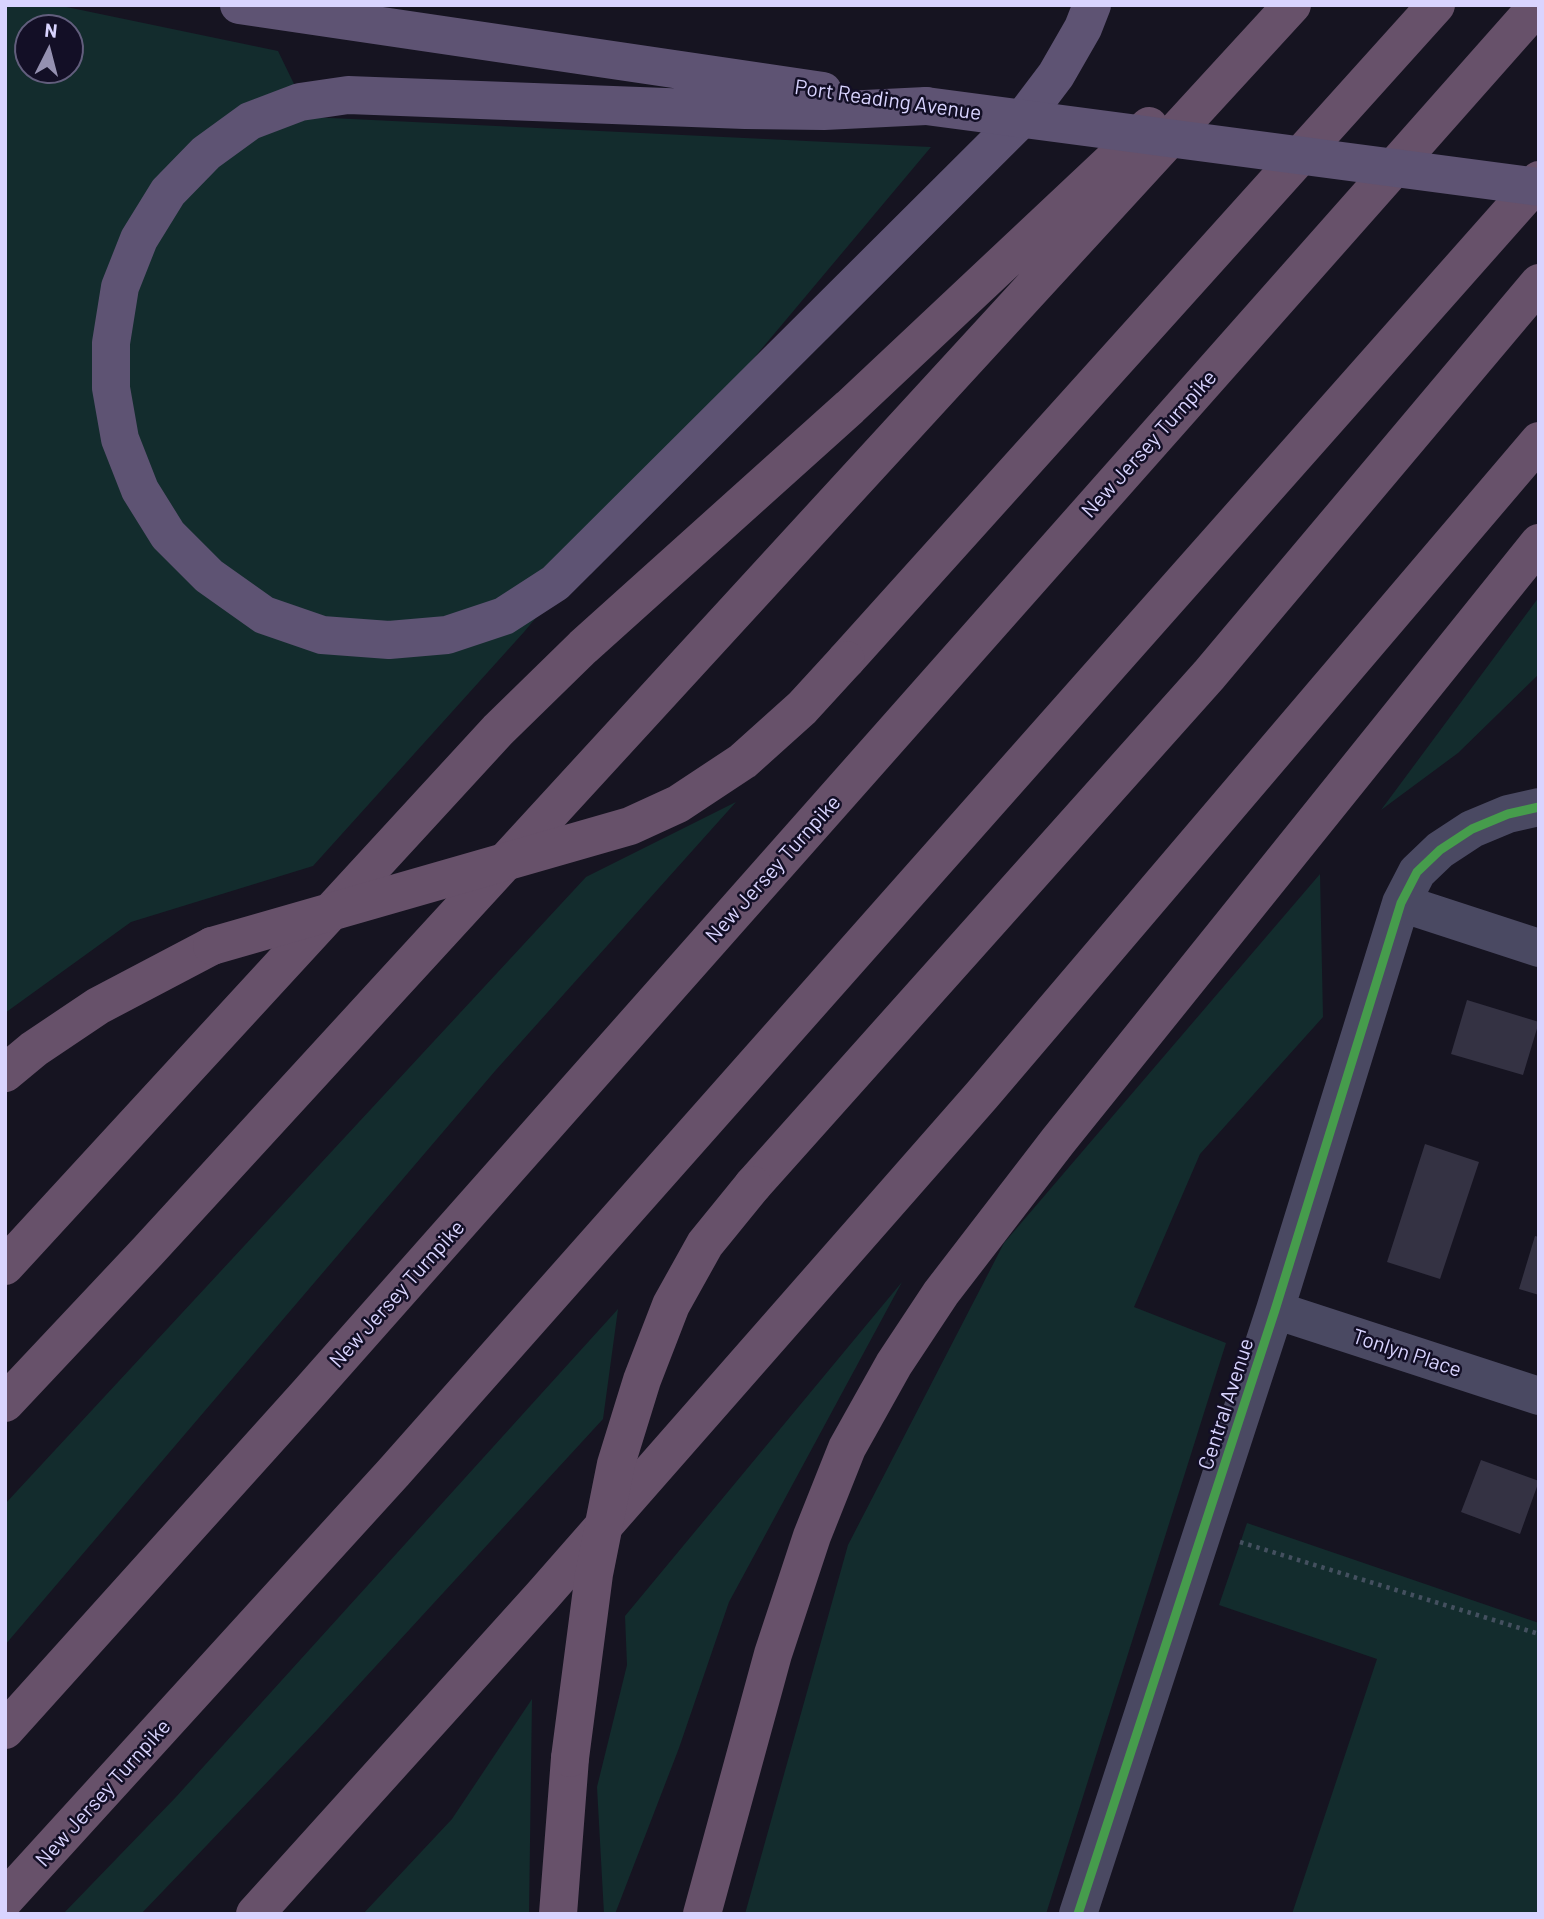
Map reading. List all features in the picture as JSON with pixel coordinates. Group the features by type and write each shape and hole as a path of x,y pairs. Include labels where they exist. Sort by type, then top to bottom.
{"highway":[{"path":"5,1266 498,730 583,647 860,398 1278,5"},
{"path":"5,1403 157,1242 1292,5"},
{"path":"5,1073 34,1049 98,1006 212,946 630,826 678,804 743,761 802,708 846,660 1436,5"},
{"name":"New Jersey Turnpike","path":"5,1730 325,1376 1538,5"},
{"name":"New Jersey Turnpike","path":"5,1899 394,1472 1539,180"},
{"path":"558,1914 570,1758 594,1574 616,1464 642,1380 671,1305 705,1244 753,1185 1209,675 1539,283"},
{"path":"255,1914 543,1595 972,1105 1539,441"},
{"path":"702,1914 773,1654 812,1536 847,1448 894,1364 941,1293 1058,1141 1539,543"}],"main road":[{"name":"Port Reading Avenue","path":"239,5 926,106 1539,187"},
{"path":"926,106 824,111 745,110 348,96 300,102 250,121 206,153 168,192 139,239 120,287 111,343 111,388 120,439 140,490 168,535 209,576 264,615 275,619 322,635 389,640 447,635 504,616 555,583 1028,112 1056,75 1083,28 1092,5"}],"street":[{"name":"Central Avenue","path":"1078,1914 1275,1310 1401,903 1417,872 1440,850 1472,829 1508,814 1539,807"},
{"path":"1401,903 1539,948"},
{"name":"Tonlyn Place","path":"1275,1310 1539,1396"}],"path":[{"path":"1203,1531 1539,1634"}],"green space":[{"path":"5,5 57,5 278,51 310,117 931,147 524,632 313,866 131,922 5,1013"},
{"path":"1539,597 1539,674 1458,753 1381,810"},
{"path":"736,802 495,1071 5,1645 5,1504 586,877"},
{"path":"1320,874 1323,1017 1200,1154 1134,1307 1226,1343 1046,1914 745,1914 848,1545 1004,1243"},
{"path":"902,1282 729,1602 679,1748 615,1914 604,1914 597,1787 627,1665 625,1616"},
{"path":"618,1309 603,1419 318,1729 141,1914 63,1914 176,1797"},
{"path":"1247,1523 1539,1623 1539,1914 1292,1914 1377,1659 1219,1605"},
{"path":"532,1699 529,1914 363,1914 452,1819"}],"building":[{"path":"1467,1000 1539,1022 1523,1075 1451,1054"},
{"path":"1425,1144 1479,1162 1440,1279 1387,1262"},
{"path":"1535,1236 1539,1237 1539,1295 1519,1289"},
{"path":"1481,1460 1539,1481 1520,1534 1461,1512"}],"cycle path":[{"path":"1078,1914 1275,1310 1401,903 1417,872 1440,850 1472,829 1508,814 1539,807"}]}
